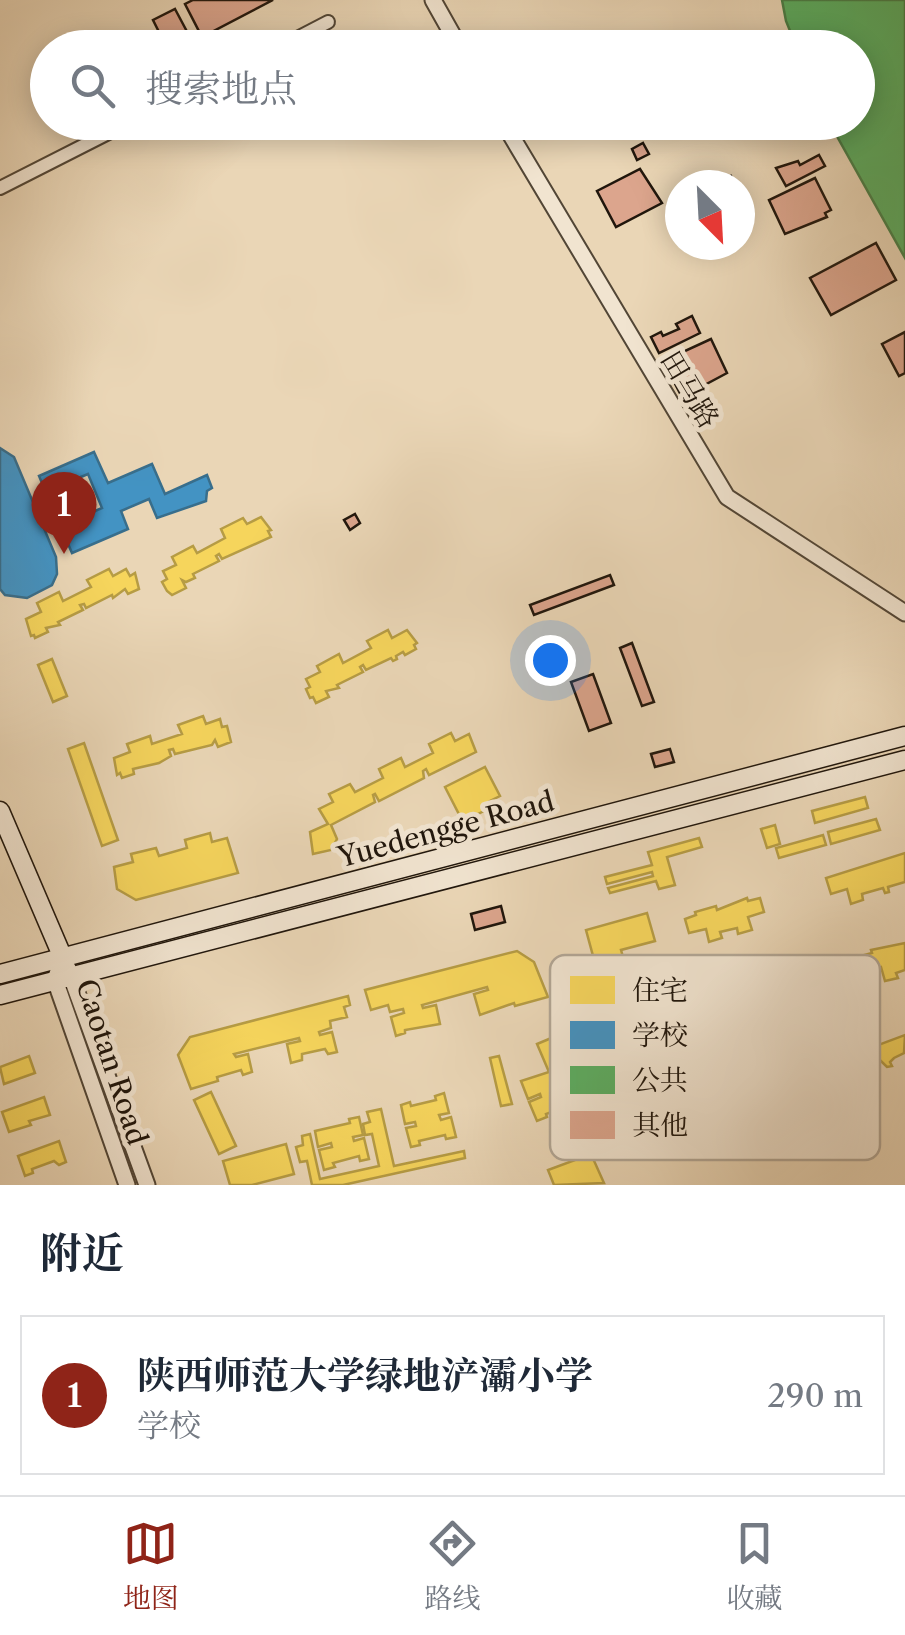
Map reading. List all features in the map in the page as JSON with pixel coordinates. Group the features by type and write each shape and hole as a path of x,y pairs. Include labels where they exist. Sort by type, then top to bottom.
{"main road":[{"name":"Yuedengge Road","path":"0,974 905,736"},
{"name":"Yuedengge Road","path":"0,995 905,760"},
{"path":"0,810 63,958"}],"street":[{"path":"434,0 450,30"},
{"path":"313,30 328,22"},
{"path":"0,188 95,140"},
{"name":"田马路","path":"514,140 726,497 905,613"},
{"name":"Caotan Road","path":"63,958 64,979 127,1185"},
{"name":"Caotan Road","path":"64,979 147,1185"}],"building: 住宅":[{"path":"261,517 271,530 271,537 222,559 219,554 219,561 193,574 195,578 182,580 186,588 172,595 167,591 162,582 167,579 163,571 176,565 172,557 193,546 197,553 225,538 221,529 243,518 247,524"},
{"path":"109,569 113,576 126,569 130,576 135,573 139,589 128,594 125,589 86,608 80,605 83,610 58,622 60,625 46,628 48,632 35,638 31,636 26,619 41,612 37,603 59,592 63,601 91,587 87,580"},
{"path":"388,630 392,638 407,630 417,643 416,649 366,670 363,665 363,672 337,685 339,688 326,691 329,697 316,703 310,698 306,679 320,672 317,666 339,654 343,663 371,648 367,641"},
{"path":"52,659 67,696 53,702 38,665"},
{"path":"203,716 206,724 220,719 222,727 227,726 231,742 218,747 215,740 212,745 175,754 173,749 169,750 171,756 159,763 133,769 134,774 122,778 120,773 117,775 114,758 130,752 127,744 150,736 152,744 182,734 178,725"},
{"path":"451,733 455,741 469,734 476,752 429,775 426,769 424,778 379,801 373,795 375,802 331,825 337,839 331,850 313,854 310,832 328,824 319,809 333,802 329,794 350,784 355,792 383,778 379,769 401,758 405,767 433,753 429,744"},
{"path":"84,743 118,840 102,846 68,749"},
{"path":"485,767 500,796 490,801 493,806 463,822 445,787"},
{"path":"865,797 868,808 815,823 812,811"},
{"path":"876,819 880,830 831,844 828,832"},
{"path":"775,825 780,844 767,848 761,829"},
{"path":"210,833 212,842 227,838 238,873 136,900 117,889 114,867 133,862 131,854 156,848 159,856 187,848 185,840"},
{"path":"823,835 826,845 779,858 776,848"},
{"path":"699,838 702,847 667,857 675,885 659,889 656,881 610,893 608,888 653,876 652,872 607,884 605,877 652,865 648,852"},
{"path":"905,853 905,882 888,887 889,892 885,893 883,888 862,894 863,900 851,904 847,889 831,894 826,878"},
{"path":"747,898 760,898 764,912 748,917 752,930 738,934 737,928 720,932 722,938 709,942 706,929 689,933 685,919 696,915 695,912 716,906 717,910"},
{"path":"647,913 655,941 621,950 622,955 593,955 586,930"},
{"path":"905,943 905,970 896,973 898,978 885,981 880,955 865,955"},
{"path":"517,951 534,962 548,997 480,1015 474,994 488,990 487,987 422,1005 436,1005 440,1024 405,1030 396,1036 391,1017 404,1013 403,1009 390,1012 388,1005 371,1010 365,990"},
{"path":"348,996 350,1005 344,1007 347,1017 330,1021 331,1028 319,1032 332,1032 337,1052 328,1054 325,1049 302,1054 302,1060 291,1063 287,1044 300,1041 299,1038 234,1054 248,1054 252,1072 243,1075 241,1070 191,1089 178,1055 190,1037"},
{"path":"905,1035 904,1053 890,1062 892,1066 880,1062 880,1044"},
{"path":"550,1039 550,1113 537,1121 529,1102 541,1097 540,1094 528,1099 521,1081 549,1072 537,1044"},
{"path":"29,1056 35,1073 4,1084 0,1067"},
{"path":"499,1056 512,1104 501,1106 490,1058"},
{"path":"211,1092 236,1146 219,1154 194,1100"},
{"path":"444,1093 449,1113 439,1115 441,1120 451,1117 456,1137 446,1139 445,1135 411,1147 406,1128 416,1126 415,1122 405,1124 401,1105 436,1100 435,1096"},
{"path":"44,1097 50,1115 9,1132 2,1112"},
{"path":"381,1109 394,1166 464,1151 465,1158 343,1185 312,1185 307,1161 300,1162 296,1147 303,1145 302,1136 310,1134 320,1179 379,1166 372,1134 365,1135 363,1124 370,1122 367,1112"},
{"path":"359,1117 363,1135 353,1137 354,1141 364,1138 369,1159 360,1161 359,1156 333,1163 335,1167 324,1170 319,1150 332,1147 331,1143 318,1147 315,1131"},
{"path":"59,1141 66,1162 59,1165 54,1161 32,1169 33,1173 25,1176 18,1156"},
{"path":"286,1144 294,1174 252,1185 230,1185 223,1161"},
{"path":"575,1160 594,1160 604,1183 554,1185 548,1170"}],"building: 学校":[{"path":"0,448 14,457 56,557 57,574 52,585 27,598 5,595 0,589"},
{"path":"94,452 108,483 152,464 165,494 207,475 212,488 207,491 206,501 157,518 149,499 121,511 128,529 72,553 39,476","holes":["88,474 102,508 74,520 59,486"]}],"building: 公共":[{"path":"782,0 905,0 905,258 839,140 875,140 875,30 790,30"}],"building: 其他":[{"path":"193,0 273,0 215,30 198,30 185,4"},
{"path":"175,9 186,30 158,30 153,20"},
{"path":"643,143 649,154 637,160 632,149"},
{"path":"819,155 825,166 786,186 776,168 798,161 800,165"},
{"path":"640,169 662,203 616,227 597,191"},
{"path":"815,178 831,210 825,213 827,217 785,234 769,200"},
{"path":"876,243 896,280 831,315 810,278"},
{"path":"692,316 700,333 659,353 651,337 679,329 676,324"},
{"path":"905,332 905,373 899,376 882,344"},
{"path":"711,339 727,373 682,397 663,361"},
{"path":"355,514 360,523 350,530 344,520"},
{"path":"610,575 614,585 534,615 530,605"},
{"path":"632,643 654,702 642,706 620,648"},
{"path":"593,674 611,723 589,731 571,682"},
{"path":"670,749 674,762 655,767 651,754"},
{"path":"501,906 505,922 475,930 471,914"}],"place":[{"name":"陕西师范大学绿地浐灞小学","path":"64,554"}]}
